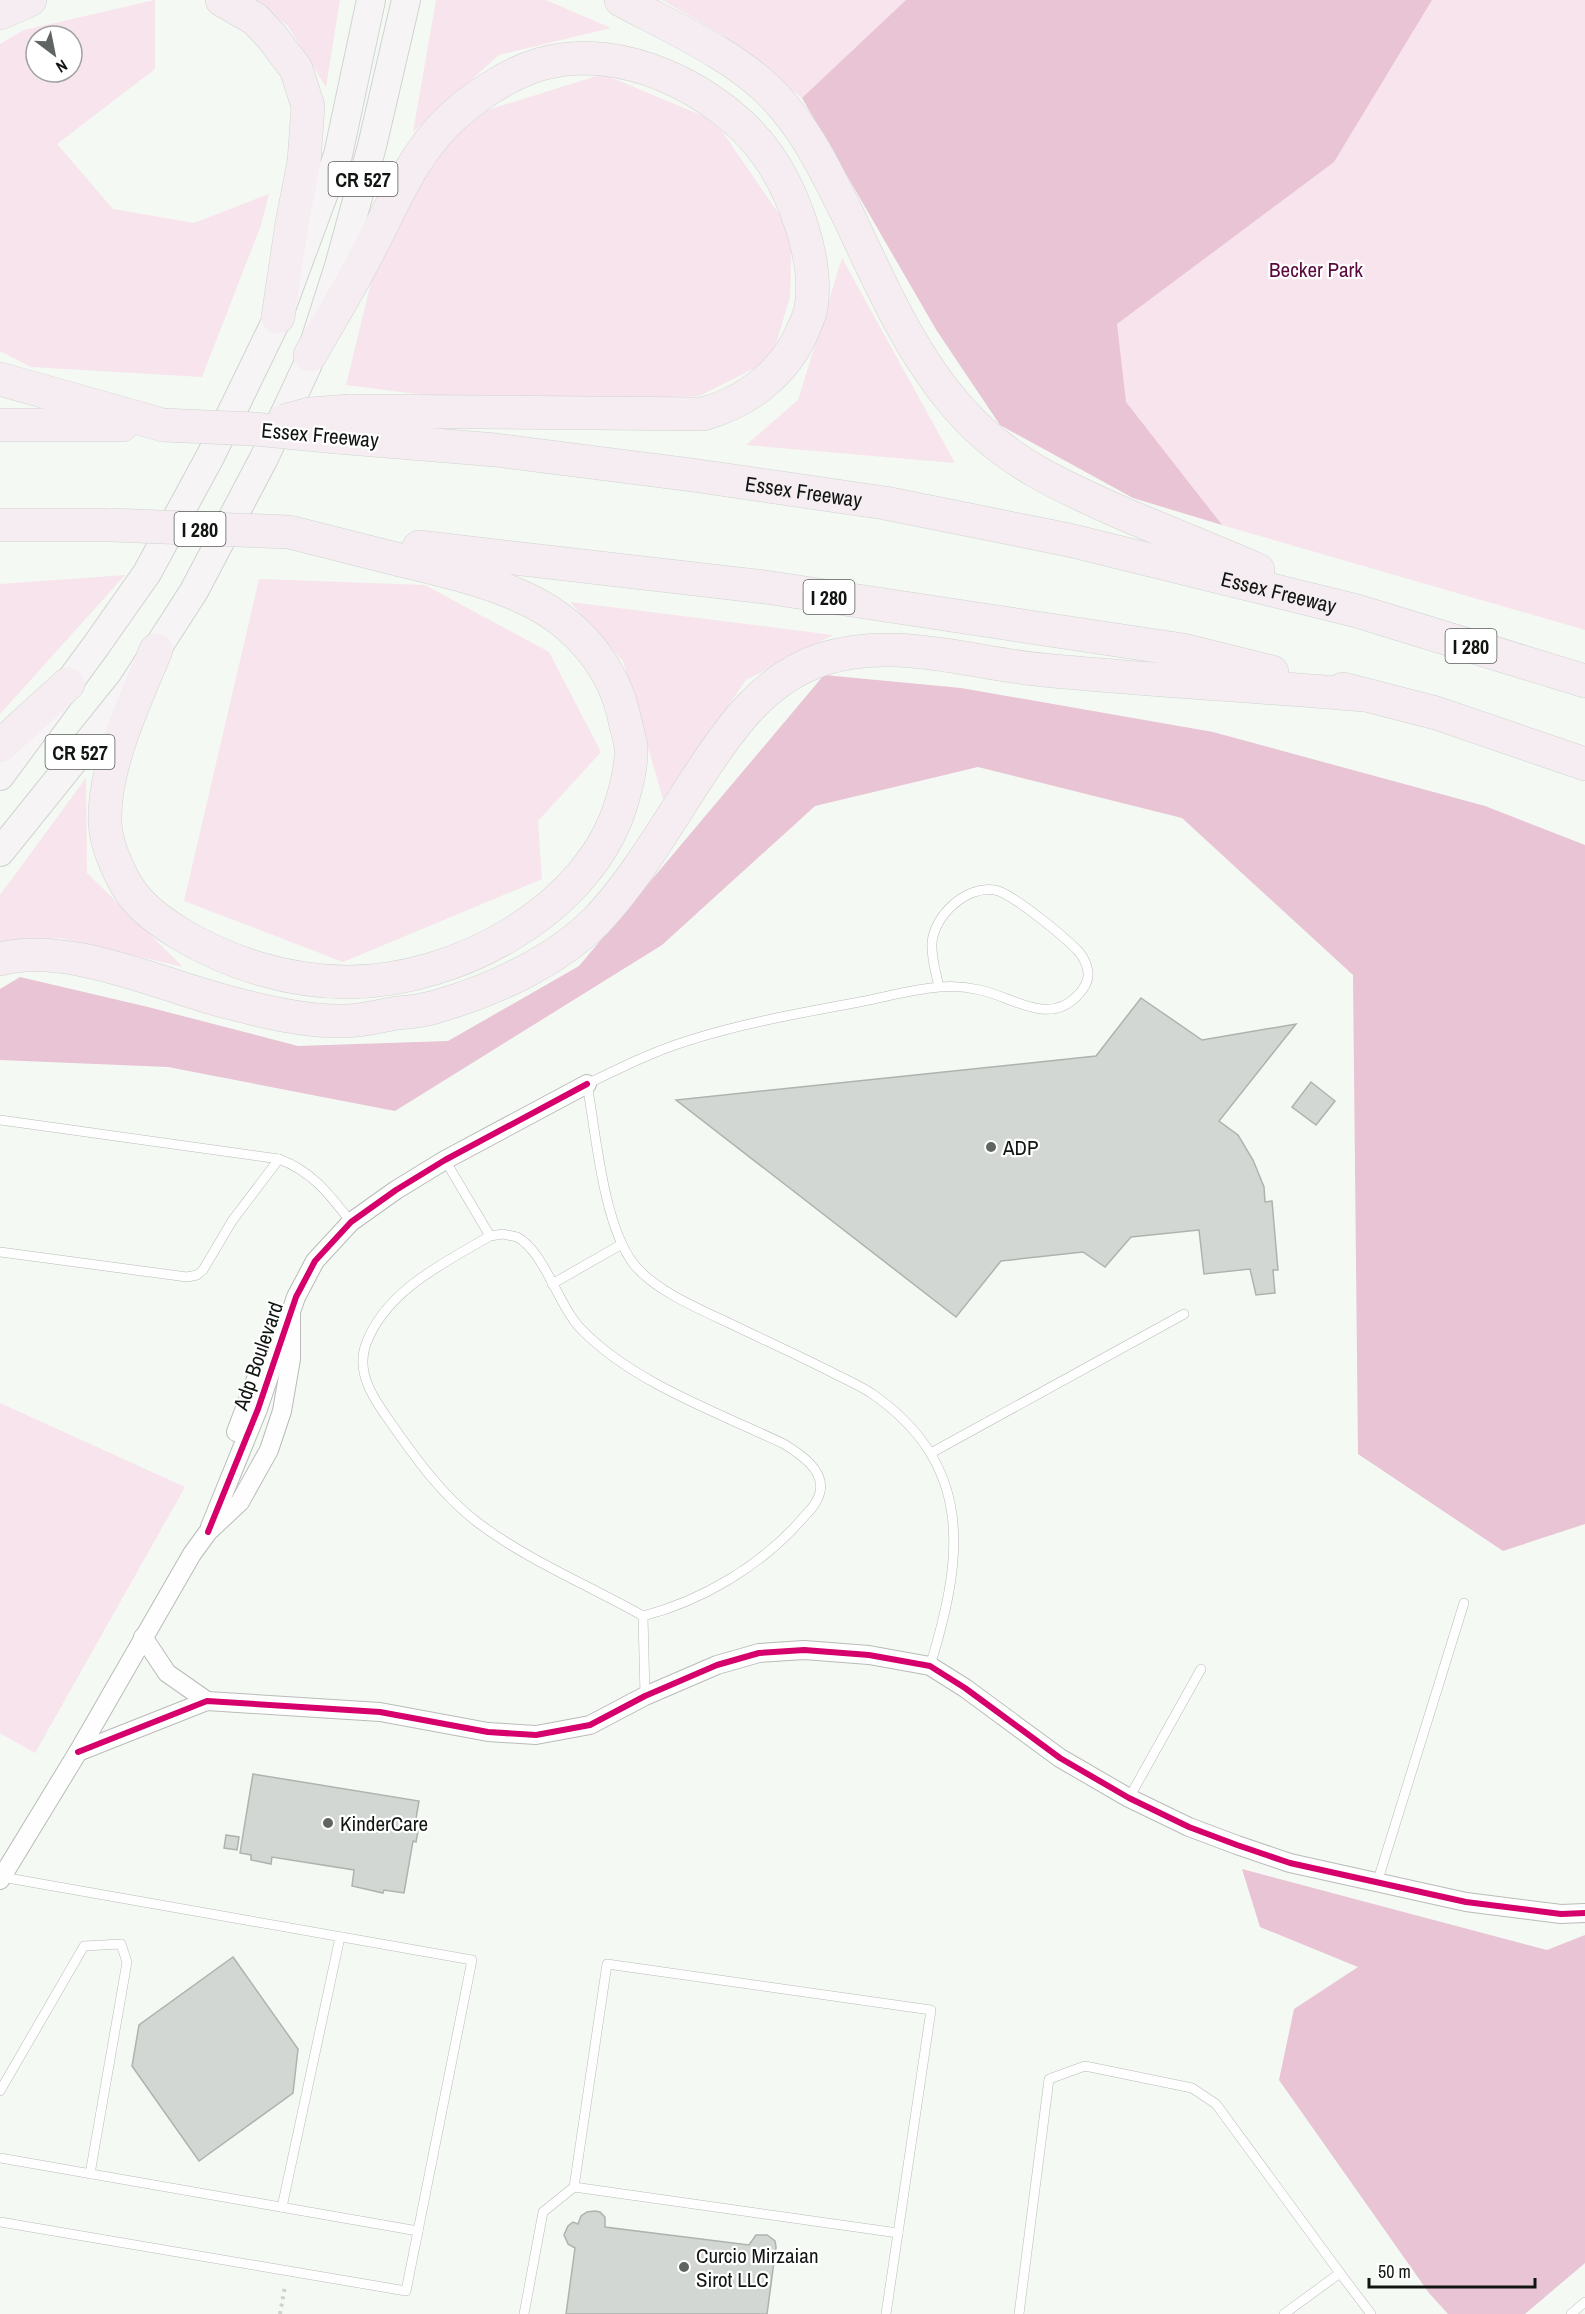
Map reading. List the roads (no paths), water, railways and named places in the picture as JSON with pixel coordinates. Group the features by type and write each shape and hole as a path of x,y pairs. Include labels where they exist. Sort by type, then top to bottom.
{"highway":[{"path":"0,13 30,0"},
{"path":"222,0 255,19 272,37 296,69 308,106 304,162 278,317"},
{"path":"621,0 739,66 772,94 802,128 821,160 905,333 932,375 961,412 1003,452 1040,475 1089,498 1357,611"},
{"path":"310,355 365,259 402,183 424,150 446,123 470,103 498,84 542,63 606,58 653,71 675,80 698,93 733,119 765,152 782,178 807,246 813,284 811,310 801,335 788,357 773,375 752,393 725,408 703,414 343,424"},
{"path":"0,379 163,425"},
{"name":"Essex Freeway","path":"0,425 163,425 254,429 343,424 496,450 885,503 1069,540 1357,611 1585,681"},
{"path":"0,531 45,524"},
{"name":"I 280","path":"0,525 112,525 289,532 765,587 1171,648 1436,713 1585,764"},
{"path":"156,650 122,734 107,794 105,826 116,866 138,902 169,927 209,951 250,966 299,978 348,982 398,978 442,967 489,946 533,920 570,887 598,854 618,818 627,784 631,748 622,706 607,671 589,645 566,624 523,597 454,574 289,532"},
{"path":"0,959 51,955 116,968 232,1003 304,1018 344,1021 433,1008 527,970 561,949 595,921 626,885 727,733 750,705 776,683 798,669 857,650 895,649 1039,670 1364,694"},
{"path":"0,746 68,684"}],"main road":[{"name":"CR 527","path":"0,776 147,573 211,454 278,317 338,155 371,0"},
{"name":"CR 527","path":"0,852 131,689 194,591 264,458 310,355 339,266 372,146 406,0"}],"street":[{"name":"Adp Boulevard","path":"1,1879 78,1752 192,1554 208,1532 240,1502 269,1450 282,1411 289,1370 291,1312 296,1297 315,1261 351,1222 396,1190 445,1160 587,1084"},
{"name":"Adp Boulevard","path":"208,1532 205,1506 235,1436 272,1336 291,1312"},
{"path":"143,1637 167,1673 207,1701"},
{"path":"78,1752 207,1701 380,1712 488,1732 536,1735 590,1725 645,1696 717,1665 759,1653 804,1650 869,1655 930,1666 965,1688 1060,1758 1129,1798 1189,1827 1237,1845 1290,1863 1466,1902 1561,1914 1585,1913"}],"lane":[{"path":"930,1666 945,1618 954,1565 955,1526 947,1489 931,1453 903,1418 870,1392 689,1304 660,1287 633,1264 610,1217 587,1084 645,1056 686,1041 743,1025 939,987 981,990 1040,1010 1052,1010 1072,1001 1086,982 1088,973 1085,961 1065,940 1013,898 996,890 985,890 971,893 955,903 942,916 934,930 931,944 939,987"},
{"path":"0,1120 279,1159 297,1166 314,1179 351,1222"},
{"path":"0,1252 187,1277 197,1275 232,1221 279,1159"},
{"path":"445,1160 490,1236"},
{"path":"503,1234 517,1237 535,1253 580,1328 604,1351 639,1376 784,1444 806,1459 820,1480 820,1492 814,1507 777,1544 747,1567 693,1598 667,1610 643,1616 507,1543 476,1521 441,1489 413,1455 379,1407 366,1382 363,1364 365,1346 375,1326 392,1302 434,1269 490,1236 503,1234"},
{"path":"552,1284 622,1244"},
{"path":"931,1453 1184,1314"},
{"path":"1377,1883 1464,1603"},
{"path":"643,1616 645,1696"},
{"path":"1129,1798 1201,1670"},
{"path":"0,2222 406,2290 472,1960 1,1879"},
{"path":"282,2208 340,1937"},
{"path":"0,2091 84,1946 121,1944 127,1962 90,2174"},
{"path":"524,2314 543,2212 574,2187 607,1964 931,2010 886,2314"},
{"path":"1019,2314 1049,2079 1085,2066 1192,2088 1216,2104 1371,2314"},
{"path":"0,2158 418,2231"},
{"path":"574,2187 898,2233"},
{"path":"1284,2314 1340,2273"},
{"path":"1571,2314 1585,2302"}],"place":[{"name":"ADP","path":"991,1147"},
{"name":"KinderCare","path":"328,1823"},
{"name":"Curcio Mirzaian Sirot LLC","path":"684,2267"}],"park label":[{"name":"Becker Park","path":"1316,269"}]}
